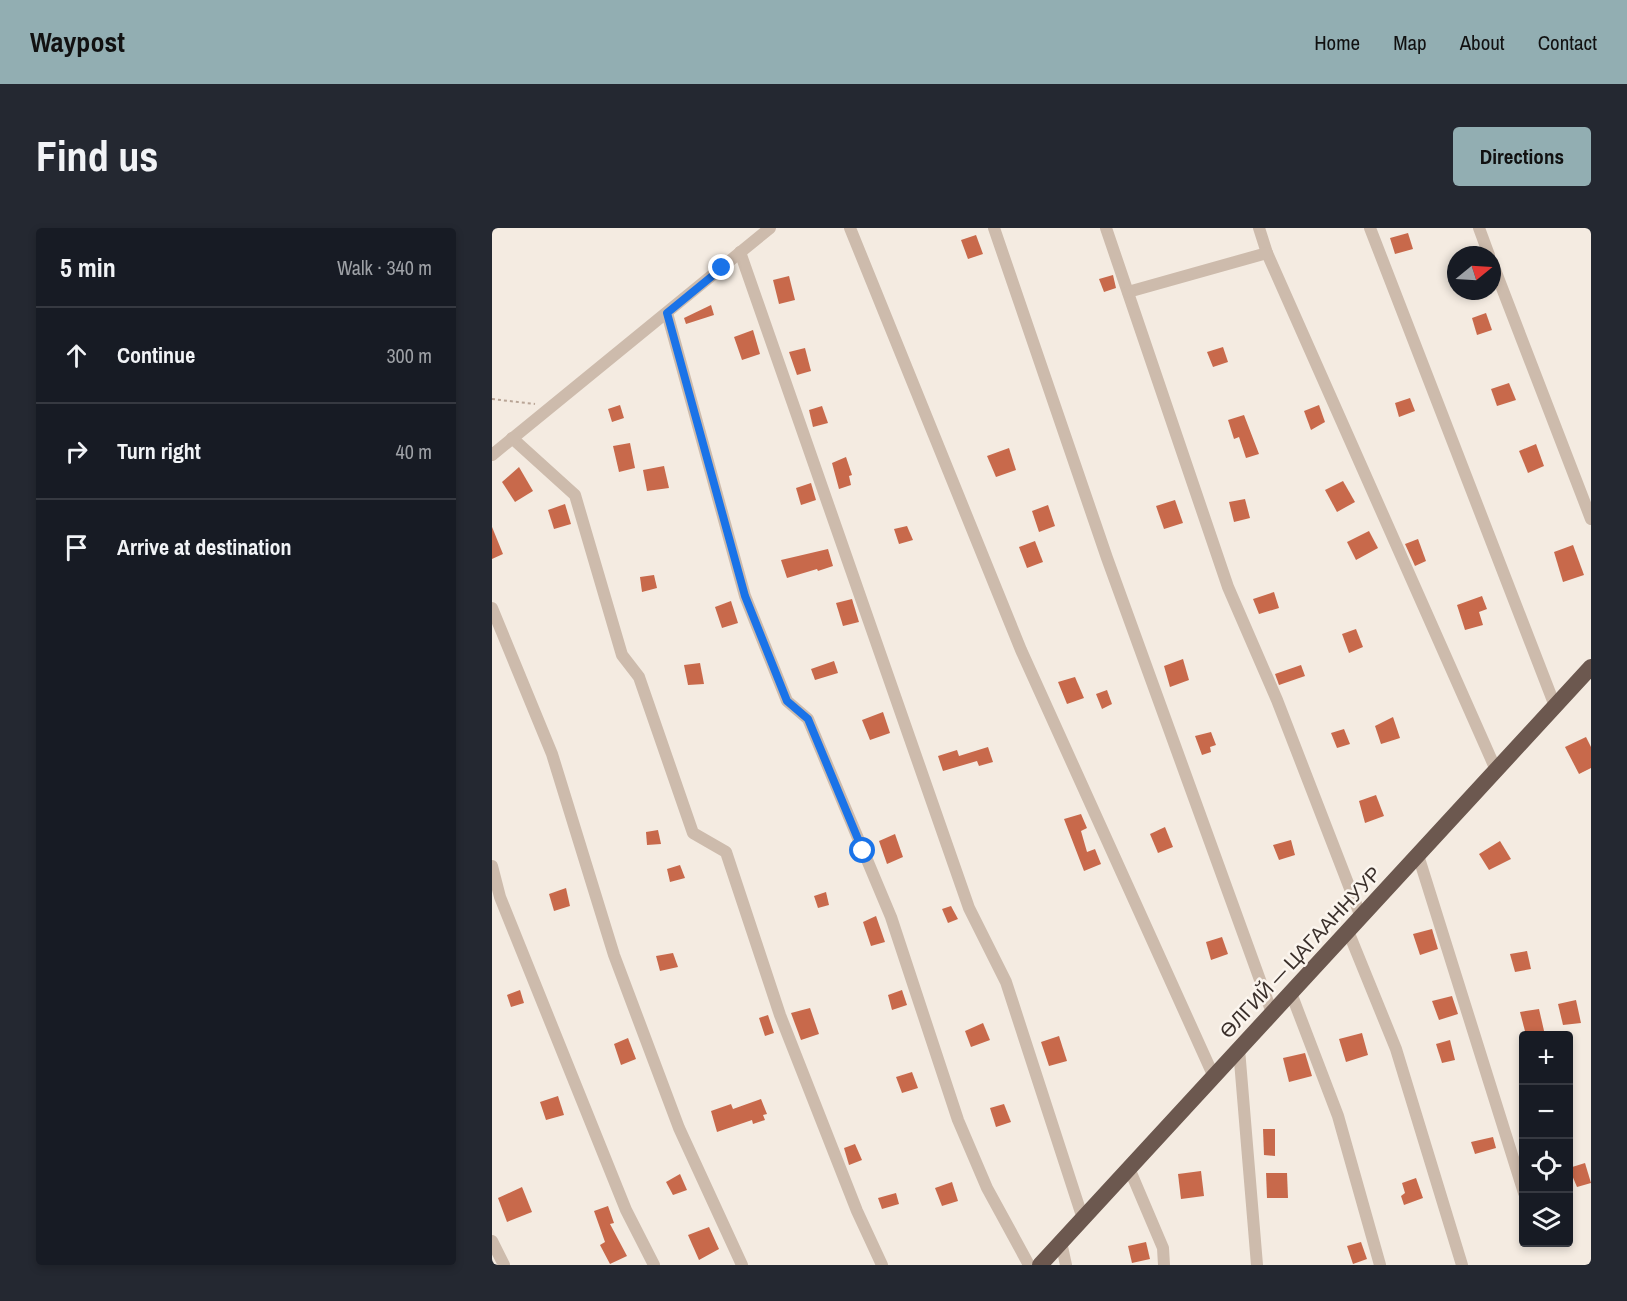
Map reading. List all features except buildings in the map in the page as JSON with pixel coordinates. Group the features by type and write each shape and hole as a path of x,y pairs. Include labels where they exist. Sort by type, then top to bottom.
{"highway":[{"name":"ӨЛГИЙ — ЦАГААННУУР","path":"1040,1265 1591,667"}],"street":[{"path":"492,455 770,228"},
{"path":"850,228 1021,650 1214,1077"},
{"path":"994,228 1107,558 1272,1013"},
{"path":"1106,228 1228,587 1277,700 1361,916"},
{"path":"1259,228 1267,253 1497,770"},
{"path":"1370,228 1555,706"},
{"path":"1479,228 1486,246"},
{"path":"740,252 969,908 1006,982 1083,1219"},
{"path":"1128,292 1267,253"},
{"path":"1501,285 1591,519"},
{"path":"667,313 745,596 787,701 808,719 891,917 958,1120 987,1188 1029,1265"},
{"path":"512,438 575,495 622,655 639,677 693,833 726,852 780,1015 857,1211 882,1265"},
{"path":"492,608 552,754 614,955 679,1128 742,1265"},
{"path":"1418,855 1519,1177"},
{"path":"492,866 500,897 626,1210 654,1265"},
{"path":"1348,931 1396,1049 1462,1265"},
{"path":"1291,993 1338,1116 1380,1265"},
{"path":"1239,1049 1257,1265"},
{"path":"1129,1168 1163,1248 1164,1265"},
{"path":"492,1241 504,1265"},
{"path":"1061,1242 1066,1265"}],"path":[{"path":"492,399 553,406"}],"route":[{"path":"722,268 667,313 745,596 787,701 808,719 863,851"}]}
